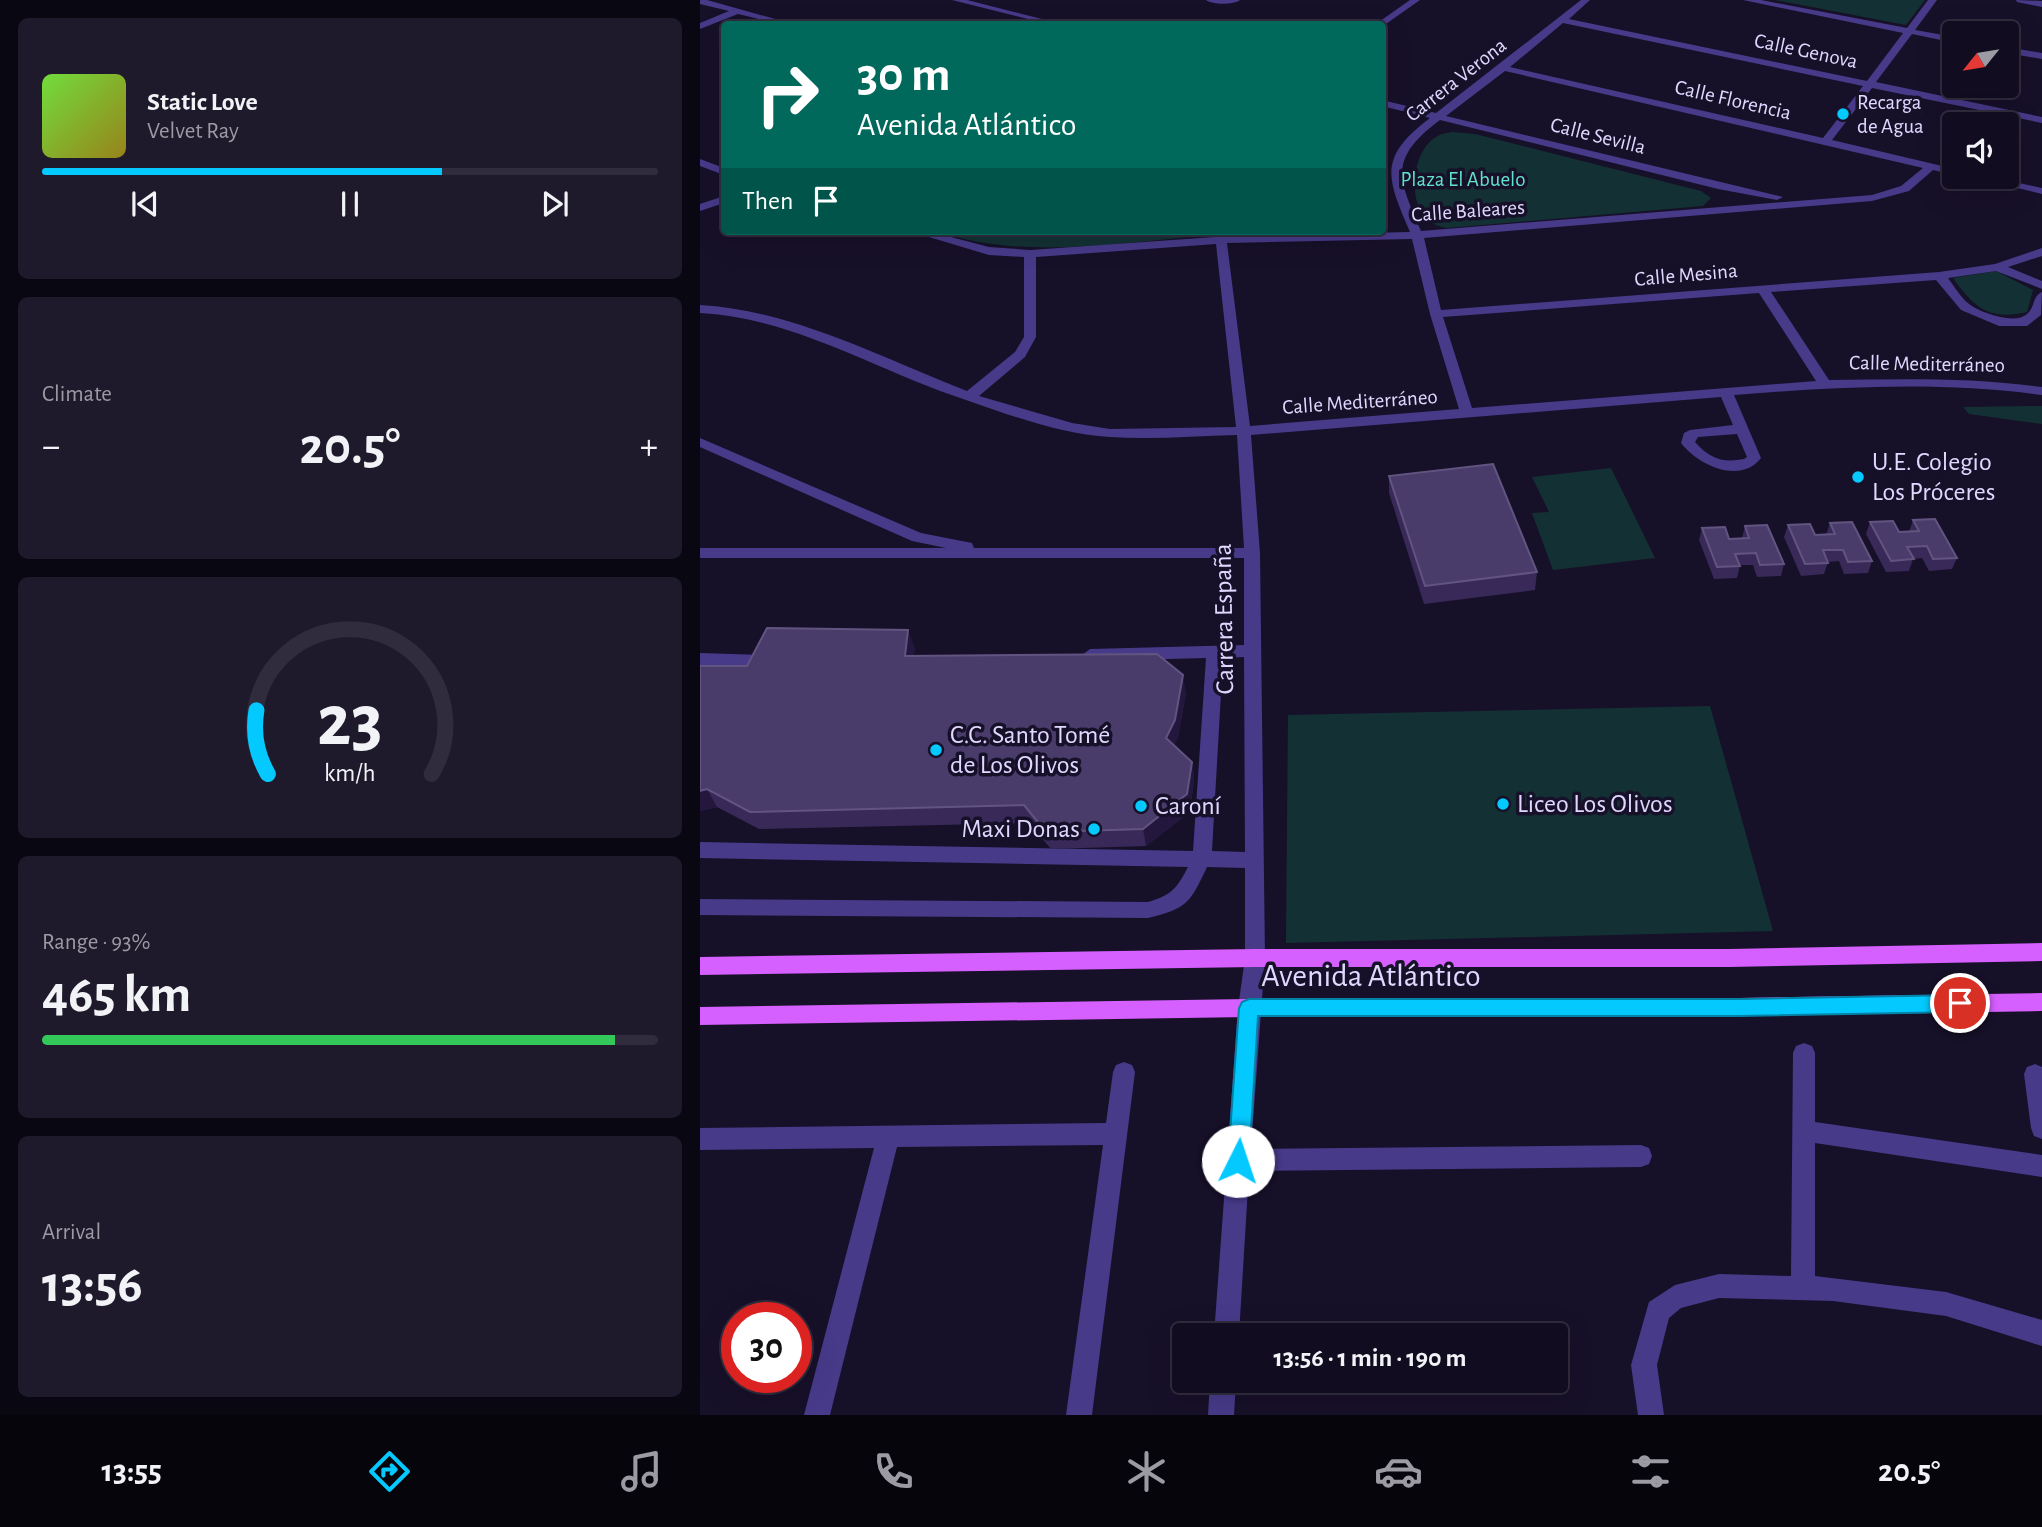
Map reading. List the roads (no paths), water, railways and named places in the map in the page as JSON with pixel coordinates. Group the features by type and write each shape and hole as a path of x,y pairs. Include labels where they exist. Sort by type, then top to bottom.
{"main road":[{"name":"Avenida Atlántico","path":"700,966 1255,958 1729,958 2042,952"},
{"name":"Avenida Atlántico","path":"700,1016 1249,1008 1740,1007 2042,1002"}],"street":[{"path":"956,0 1044,21"},
{"path":"1210,0 1236,0"},
{"path":"1384,21 1416,0"},
{"name":"Carrera Verona","path":"1468,414 1436,314 1417,235 1396,187 1396,170 1401,153 1419,131 1503,68 1586,0"},
{"path":"1746,0 1942,37"},
{"path":"1826,141 1933,0"},
{"path":"2020,0 2042,4"},
{"path":"700,1 776,21"},
{"path":"700,26 737,11"},
{"path":"1006,21 1019,15"},
{"name":"Calle Genova","path":"1561,20 2042,120"},
{"path":"2020,52 2042,56"},
{"name":"Calle Florencia","path":"1503,68 1942,169"},
{"name":"Calle Sevilla","path":"1386,104 1718,186 1805,202"},
{"path":"700,162 721,171"},
{"name":"Calle Baleares","path":"930,235 989,251 1030,254 1220,235 1417,235 1872,198 1900,192 1918,182 1931,166"},
{"path":"1718,186 1723,209"},
{"path":"2019,186 2042,191"},
{"path":"700,208 721,200"},
{"name":"Carrera España","path":"1220,235 1244,432 1252,553 1255,860 1255,958 1249,1008 1227,1323"},
{"name":"Calle Mesina","path":"1436,314 1939,276 1997,267 2042,252"},
{"path":"969,397 1020,354 1030,337 1030,254"},
{"path":"1997,267 2042,285"},
{"path":"1939,276 1965,307 2004,323 2022,323 2042,328"},
{"path":"1762,288 1825,384"},
{"path":"2022,323 2035,315 2042,296"},
{"name":"Calle Mediterráneo","path":"700,309 736,311 783,323 969,397 1070,427 1110,433 1244,432 1825,384 1932,382 1998,385 2042,391"},
{"path":"1726,392 1742,429"},
{"path":"700,442 917,537 1012,555"},
{"path":"700,553 1252,553"},
{"path":"1078,656 1253,651"},
{"path":"700,907 1148,910 1167,905 1184,894 1202,858 1216,652"},
{"path":"700,659 767,661"},
{"path":"700,850 1255,860"},
{"path":"1803,1288 1804,1052"},
{"path":"1079,1415 1124,1072"},
{"path":"2035,1074 2042,1128"},
{"path":"1804,1131 2042,1166"},
{"path":"700,1139 1115,1135"},
{"path":"817,1415 888,1138"},
{"path":"1238,1161 1309,1158 1641,1156"},
{"path":"1651,1415 1644,1365 1658,1311 1675,1297 1719,1286 1833,1289 1946,1304 2042,1333"},
{"path":"1221,1415 1222,1393"}],"place":[{"name":"Recarga de Agua","path":"1843,114"},
{"name":"U.E. Colegio Los Próceres","path":"1858,477"},
{"name":"C.C. Santo Tomé de Los Olivos","path":"936,750"},
{"name":"Liceo Los Olivos","path":"1503,804"},
{"name":"Caroní","path":"1141,806"},
{"name":"Maxi Donas","path":"1094,829"}],"park label":[{"name":"Plaza El Abuelo","path":"1463,179"}]}
